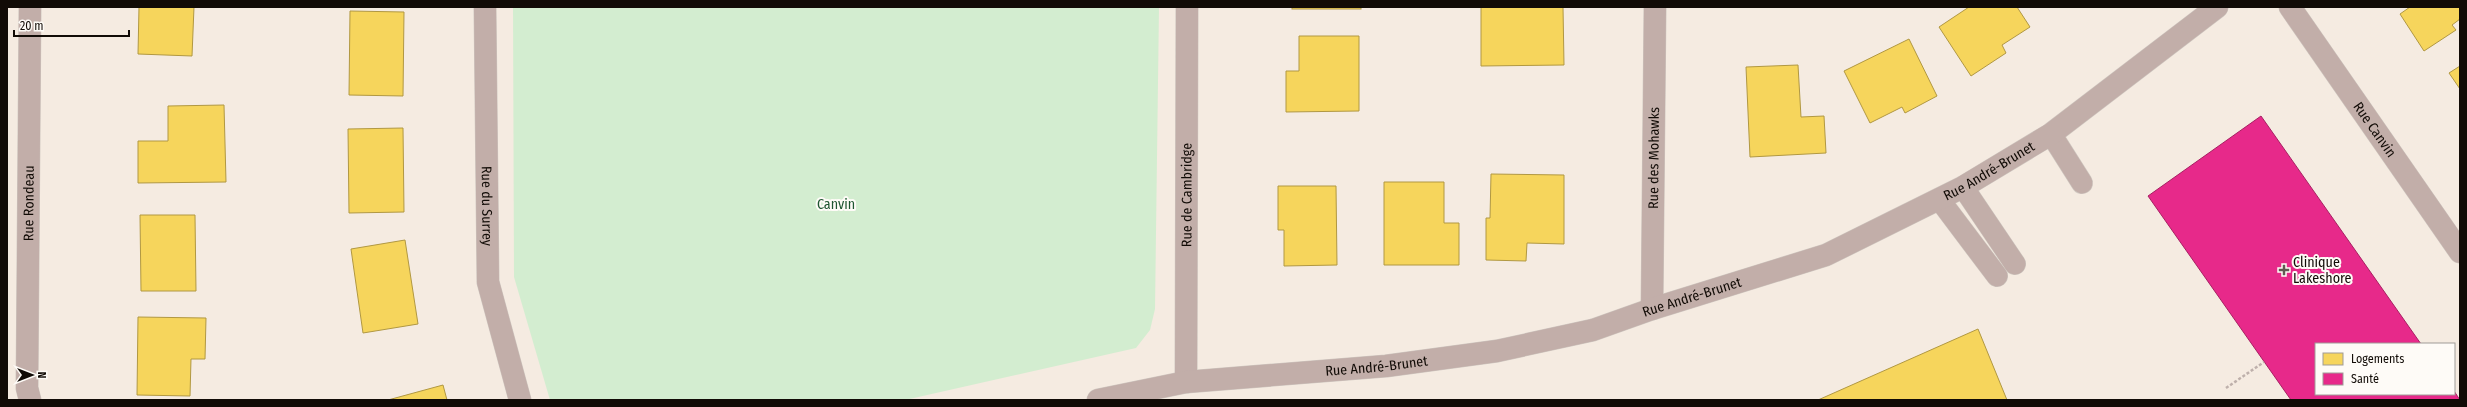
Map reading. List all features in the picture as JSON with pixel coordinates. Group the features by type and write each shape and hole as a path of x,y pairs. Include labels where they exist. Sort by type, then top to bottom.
{"street":[{"name":"Rue Rondeau","path":"30,7 26,388 30,400"},
{"name":"Rue du Surrey","path":"485,7 488,282 520,400"},
{"name":"Rue de Cambridge","path":"1186,382 1187,7"},
{"name":"Rue des Mohawks","path":"1652,309 1655,7"},
{"name":"Rue André-Brunet","path":"1098,400 1186,382 1386,366 1497,351 1593,330 1652,309 1826,255 1963,187 2051,134 2217,7"},
{"name":"Rue Canvin","path":"2290,7 2460,252"}],"lane":[{"path":"2051,134 2082,183"},
{"path":"1963,187 2015,264"},
{"path":"1938,199 1997,276"}],"path":[{"path":"2226,388 2264,362"}],"green space":[{"name":"Canvin","path":"513,7 1159,7 1155,309 1150,330 1136,348 905,400 550,400 514,277"}],"building: Logements":[{"path":"139,7 194,7 192,56 138,54"},
{"path":"1292,7 1361,7 1361,9 1292,9"},
{"path":"1481,7 1563,7 1564,65 1481,66"},
{"path":"1969,7 2017,7 2030,27 2002,45 2006,53 1971,76 1939,27"},
{"path":"2410,7 2460,7 2460,19 2452,25 2456,30 2424,51 2400,14"},
{"path":"350,11 404,12 403,96 349,95"},
{"path":"1299,36 1359,36 1359,111 1286,112 1286,71 1299,71"},
{"path":"1909,39 1937,96 1905,113 1902,107 1870,123 1844,71"},
{"path":"1798,65 1801,117 1824,116 1826,153 1750,157 1746,67"},
{"path":"2460,66 2460,89 2449,73"},
{"path":"224,105 226,182 138,183 138,141 168,141 168,106"},
{"path":"403,128 404,212 349,213 348,129"},
{"path":"1491,174 1564,175 1564,244 1527,243 1526,261 1486,260 1486,218 1490,218"},
{"path":"1384,182 1444,182 1444,223 1459,223 1459,265 1384,265"},
{"path":"1278,186 1336,186 1337,265 1284,266 1284,230 1278,230"},
{"path":"140,215 195,215 196,291 141,291"},
{"path":"405,240 418,324 363,333 351,249"},
{"path":"138,317 206,318 205,359 191,359 190,396 137,395"},
{"path":"1978,329 2007,400 1818,400"},
{"path":"443,385 447,400 388,400"}],"building: Santé":[{"name":"Clinique Lakeshore","path":"2261,116 2420,343 2315,343 2315,395 2455,395 2455,392 2460,400 2291,400 2148,196"}],"place":[{"name":"Clinique Lakeshore","path":"2284,270"}]}
